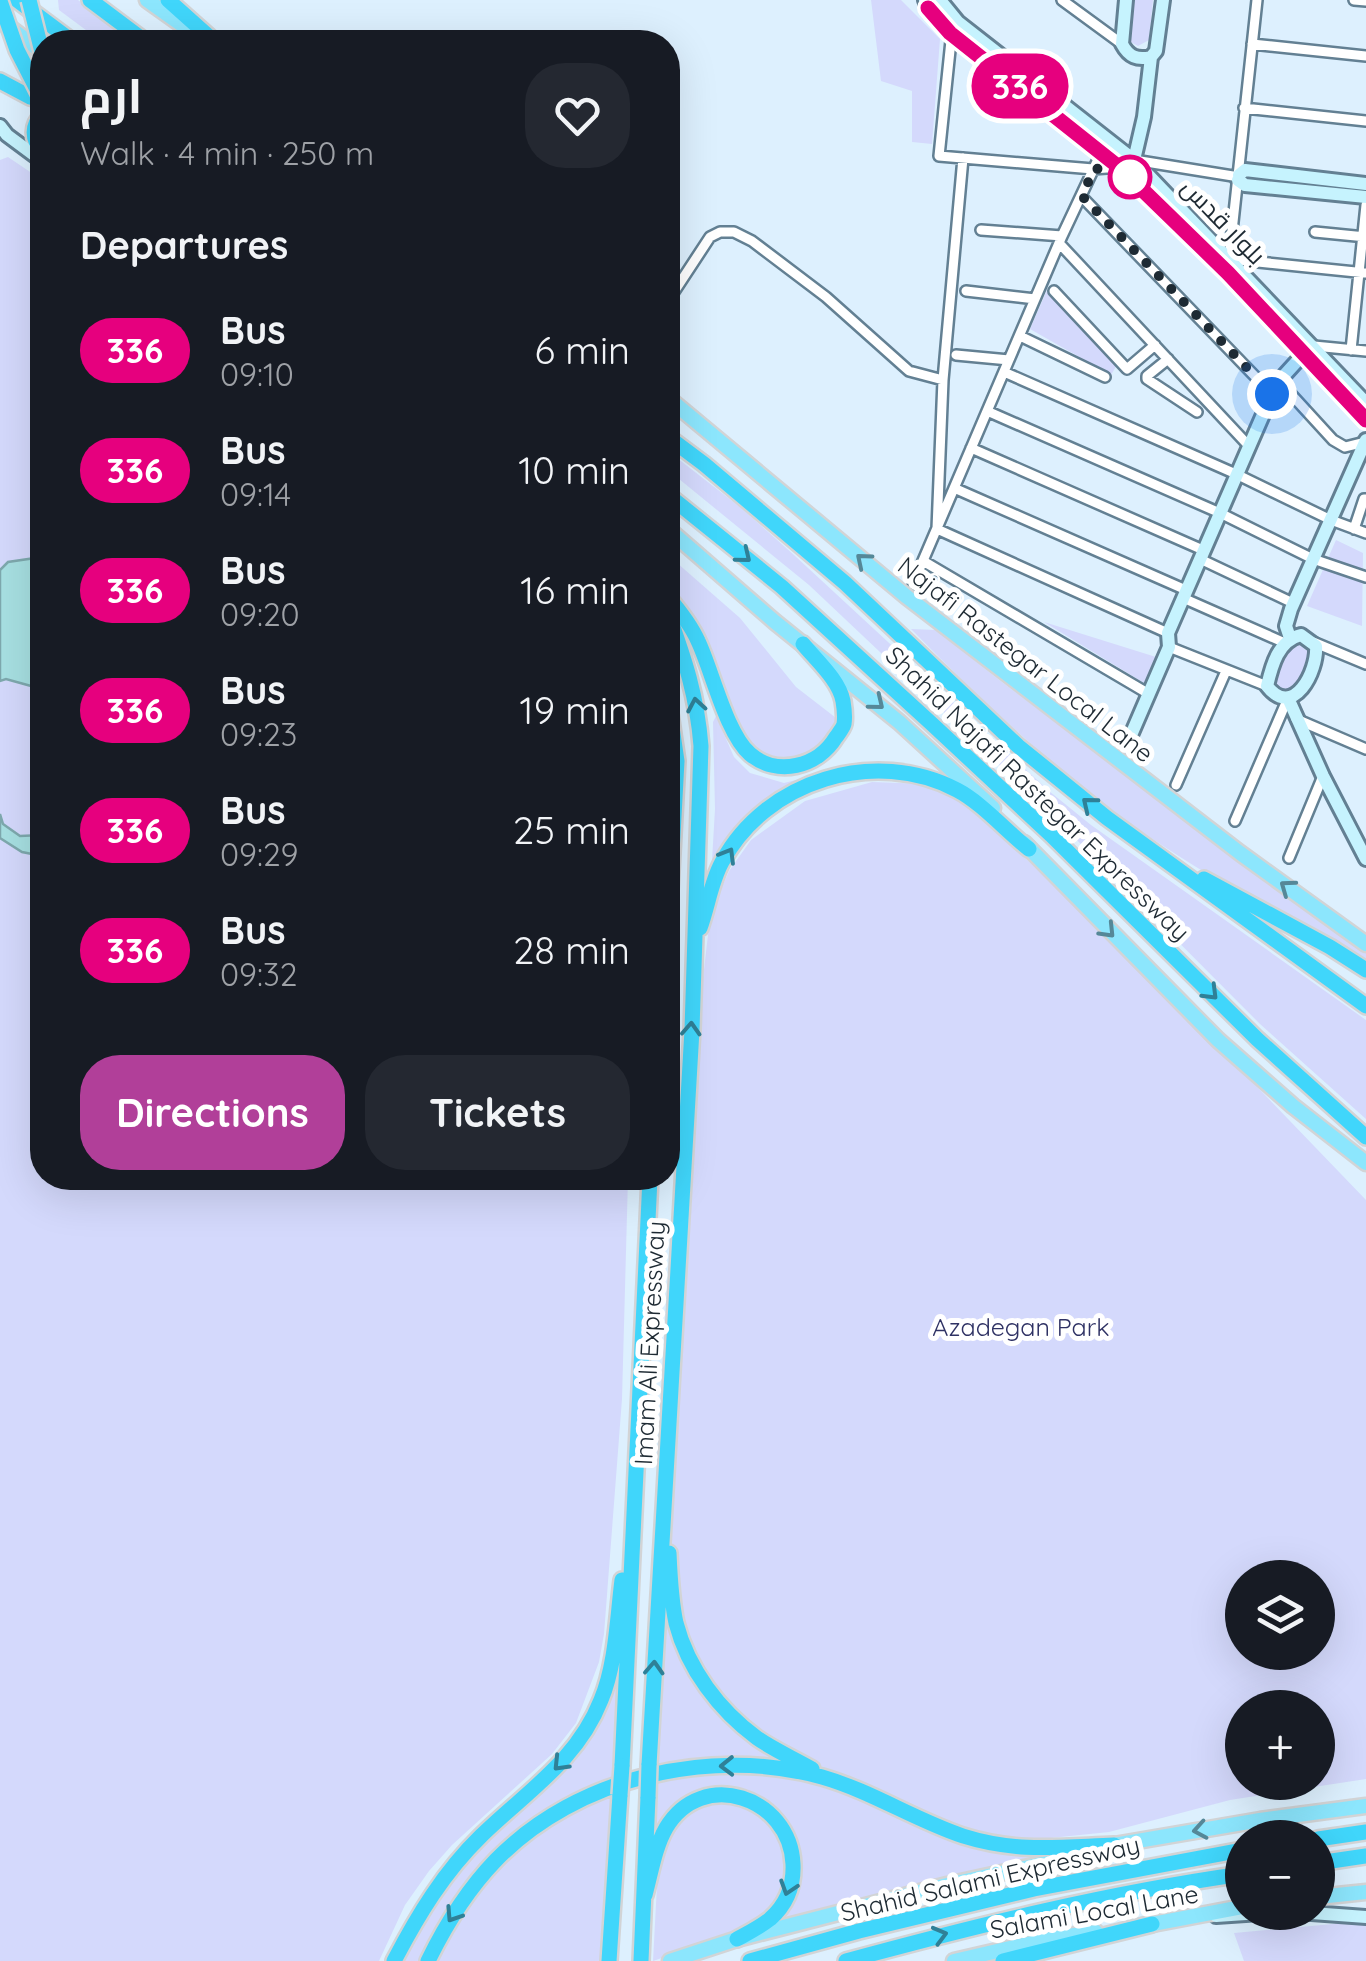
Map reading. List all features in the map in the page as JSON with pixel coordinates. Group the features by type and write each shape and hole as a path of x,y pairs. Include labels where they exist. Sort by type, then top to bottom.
{"highway":[{"path":"18,0 57,30"},
{"path":"29,0 36,30"},
{"path":"90,0 130,30"},
{"path":"168,0 202,30"},
{"path":"0,1 30,76"},
{"path":"0,81 30,97"},
{"name":"Shahid Najafi Rastegar Expressway","path":"680,445 845,583 1018,746 1107,818 1366,1006"},
{"name":"Shahid Najafi Rastegar Expressway","path":"680,505 782,588 919,712 1257,1039 1366,1136"},
{"path":"680,610 698,640 734,731 748,752 766,764 786,768 810,762 830,748 844,725 842,696 803,644"},
{"name":"Imam Ali Expressway","path":"641,1961 702,746 698,709 680,648"},
{"path":"694,946 712,884 734,843 784,796 826,778 880,771 933,780 961,791 1029,849"},
{"path":"1159,856 1366,970"},
{"name":"Imam Ali Expressway","path":"609,1954 622,1766 649,1190"},
{"path":"394,1961 445,1876 480,1836 564,1761 594,1717 610,1670 634,1507"},
{"path":"665,1508 672,1594 684,1647 722,1706 758,1738 823,1777 983,1842 1050,1850 1114,1845"},
{"path":"428,1961 458,1907 496,1860 540,1823 584,1799 661,1773 717,1766 761,1767 823,1777"},
{"path":"645,1894 664,1832 682,1810 715,1796 738,1797 760,1805 774,1816 789,1840 792,1883 784,1903 770,1919 736,1939"},
{"path":"1335,1837 1366,1832"},
{"name":"Shahid Salami Expressway","path":"750,1961 1016,1893 1225,1853"},
{"path":"1335,1861 1366,1856"},
{"name":"Shahid Salami Expressway","path":"846,1961 1084,1900 1225,1877"},
{"path":"1004,1961 1152,1924"}],"main road":[{"path":"148,0 189,30"},
{"path":"0,21 30,43"},
{"name":"Najafi Rastegar Local Lane","path":"680,408 908,597 1210,830 1366,941"},
{"path":"680,539 900,722 990,806 1218,1040 1366,1163"},
{"name":"Salami Local Lane","path":"670,1961 736,1939 947,1885 1086,1857 1114,1845 1366,1806"},
{"path":"1335,1895 1366,1892"},
{"name":"Salami Local Lane","path":"954,1961 1054,1938 1225,1910"}],"street":[{"path":"1062,0 1122,44 1131,56 1151,58"},
{"path":"1122,44 1126,0"},
{"path":"1134,160 1163,0"},
{"path":"1256,0 1229,259 1363,273"},
{"path":"1354,0 1366,2"},
{"name":"بلوار قدس","path":"934,4 954,28 1102,151 1366,402"},
{"path":"954,28 939,156 1094,169 1120,168 1134,160 1239,177 1245,186 1366,197"},
{"name":"بلوار قدس","path":"954,28 1134,160 1229,259 1366,420"},
{"path":"1252,44 1366,56"},
{"path":"1244,108 1366,121"},
{"path":"0,126 30,152"},
{"path":"913,584 1102,151"},
{"path":"937,529 943,380 963,158"},
{"path":"1239,177 1245,170 1366,184"},
{"path":"1082,196 1272,394"},
{"path":"1351,350 1363,273 1366,205"},
{"path":"981,230 1060,240 1249,446"},
{"path":"680,283 710,237 734,232 752,241 826,298 909,371 943,380"},
{"path":"1315,232 1365,237"},
{"path":"966,290 1035,298"},
{"path":"1054,291 1126,369 1154,346"},
{"path":"1020,336 1104,377"},
{"path":"1128,742 1184,594 1279,381 1307,349 1366,351"},
{"path":"956,355 1009,360"},
{"path":"1168,359 1147,380 1197,412"},
{"path":"1004,372 1366,533"},
{"path":"1279,381 1333,440 1346,446 1366,441"},
{"path":"987,411 1220,513 1313,559 1366,577"},
{"path":"1287,641 1286,626 1293,603 1366,441"},
{"path":"971,448 1201,555 1293,603"},
{"path":"954,488 1287,641"},
{"path":"1354,529 1366,499"},
{"path":"937,529 1226,670 1267,686 1278,697 1288,698 1300,692 1317,654 1310,640"},
{"path":"924,561 1149,694"},
{"path":"1267,686 1274,662 1287,641 1301,635 1366,664"},
{"path":"1176,785 1226,670"},
{"path":"1288,698 1366,859"},
{"path":"1235,821 1288,698"},
{"path":"1296,719 1366,749"},
{"path":"1288,858 1324,776"},
{"path":"1351,828 1366,834"},
{"path":"1184,1918 1225,1915"},
{"path":"1335,1915 1366,1918"}],"green space":[{"path":"58,0 78,0 117,30 86,30 59,10"},
{"path":"871,0 901,0 940,39 932,144 912,142 912,91 881,81"},
{"path":"1130,0 1153,0 1149,40 1138,46 1127,40"},
{"path":"8,157 30,172 30,1190 628,1190 622,1399 599,1662 576,1723 552,1754 429,1871 405,1905 379,1961 0,1961 0,160"},
{"path":"1047,290 1118,363 1111,375 1030,329"},
{"path":"680,460 794,555 1049,791 1366,1020 1366,1119 1260,1024 1042,805 809,585 680,480"},
{"path":"1336,540 1363,553 1362,626 1307,606"},
{"path":"680,566 740,618 796,687 840,721 813,754 788,763 772,762 758,753 735,719 706,645 680,603"},
{"path":"1044,622 1156,657 1144,683"},
{"path":"911,629 936,630 1256,873 1366,951 1366,966 1208,874 1117,814 1010,725"},
{"path":"1302,642 1309,646 1311,654 1297,686 1281,690 1273,684 1280,664 1290,648"},
{"path":"716,716 734,757 750,773 784,783 808,777 767,802 711,878 715,809 713,722"},
{"name":"Azadegan Park","path":"872,782 928,784 957,792 1187,1014 1366,1200 1366,1779 1335,1784 1335,1690 1225,1690 1225,1800 1230,1800 1109,1832 1031,1840 991,1835 890,1801 786,1753 765,1740 709,1686 687,1645 672,1569 672,1534 702,987 709,926 717,898 729,871 751,840 805,801"},
{"path":"664,1579 704,1686 792,1762 656,1770"},
{"path":"622,1609 614,1782 529,1826 423,1961 400,1961 422,1920 459,1867 585,1742"},
{"path":"748,1771 809,1780 858,1796 947,1835 1078,1853 764,1928 797,1874 769,1806 690,1799 652,1866 656,1779"},
{"path":"613,1792 600,1961 434,1961 451,1927 488,1876 545,1825"},
{"path":"710,1799 756,1806 788,1846 783,1897 752,1927 653,1961 658,1866 674,1823"},
{"path":"1366,1923 1366,1961 1244,1961 1234,1933 1335,1930 1335,1924"}],"shaded area":[{"path":"30,559 30,686 0,681 0,570 8,562"},
{"path":"0,814 3,824 20,836 30,836 30,854 22,852 0,838"}],"bus line":[{"name":"336","path":"928,8 950,33 1102,151 1228,273 1366,420"}],"route":[{"path":"1130,177 1120,168 1094,169 1082,196 1272,394"}]}
